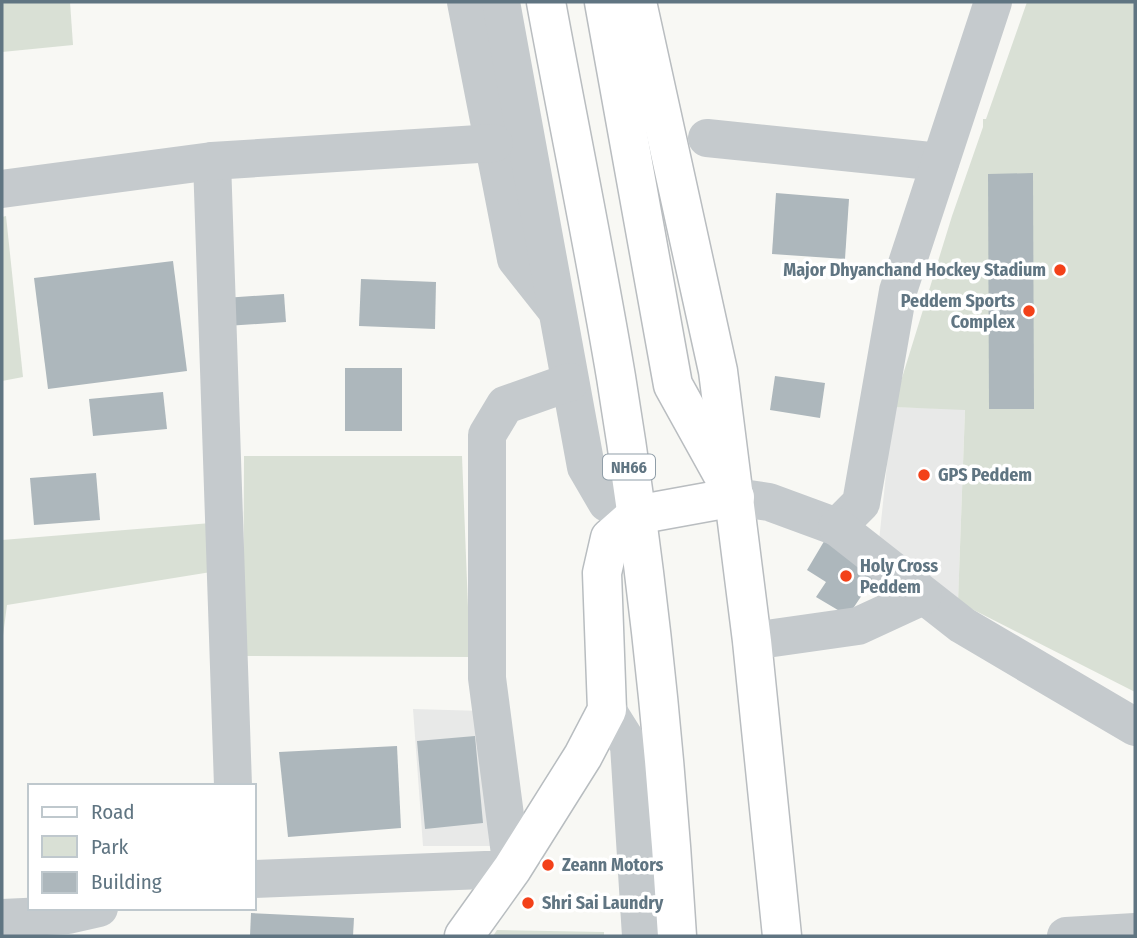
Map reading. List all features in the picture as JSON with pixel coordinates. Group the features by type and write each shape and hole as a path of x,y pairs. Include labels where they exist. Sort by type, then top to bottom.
{"main road":[{"name":"NH66","path":"546,2 615,376 636,515 670,828 677,936"},
{"path":"604,2 673,385 735,497"},
{"path":"638,2 718,371 752,641 782,936"},
{"path":"464,936 512,869 583,756 607,710 602,573 610,538 636,515 735,497"}],"street":[{"path":"466,2 516,259 558,313"},
{"path":"501,2 586,467 607,503 636,515"},
{"path":"837,527 861,503 898,291 993,2"},
{"path":"707,138 940,162"},
{"path":"2,189 212,161 494,143"},
{"path":"212,161 233,784"},
{"path":"256,879 512,869 487,678 487,435 505,405 570,382"},
{"path":"735,497 769,502 837,527 962,625 1135,727"},
{"path":"752,641 859,626 923,596"},
{"path":"607,710 629,744 641,936"},
{"path":"2,918 68,915 90,910"},
{"path":"1066,936 1135,932"}],"shaded area":[{"name":"GPS Peddem","path":"893,407 965,409 958,602 879,541"},
{"path":"413,709 483,711 497,846 423,846"}],"green space":[{"path":"2,2 70,2 73,45 2,52"},
{"name":"Peddem Sports Complex","path":"1027,2 1135,2 1135,692 958,602 965,410 893,407 952,216 983,127 983,119 986,119"},
{"path":"6,216 23,377 2,381 2,217"},
{"path":"244,456 462,456 470,657 243,656"},
{"path":"211,523 211,572 7,605 2,643 2,540"},
{"path":"497,930 604,932 604,936 493,936"}],"building":[{"path":"1033,173 1034,409 989,409 988,174"},
{"path":"776,193 849,199 845,259 772,254"},
{"path":"173,261 187,371 48,389 34,278"},
{"path":"361,279 436,282 435,329 359,326"},
{"path":"284,294 286,322 226,326 224,298"},
{"path":"345,368 402,368 402,431 345,431"},
{"path":"775,376 825,383 820,418 770,410"},
{"path":"163,392 167,429 93,436 89,399"},
{"path":"96,473 100,520 34,525 30,478"},
{"name":"Holy Cross Peddem","path":"826,538 878,571 848,616 816,597 826,582 807,570"},
{"path":"475,736 483,823 425,829 417,741"},
{"path":"397,746 401,828 288,837 279,752"},
{"path":"251,913 354,918 353,936 250,936"}],"place":[{"name":"Major Dhyanchand Hockey Stadium","path":"1060,270"},
{"name":"Peddem Sports Complex","path":"1029,311"},
{"name":"GPS Peddem","path":"924,475"},
{"name":"Holy Cross Peddem","path":"846,576"},
{"name":"Zeann Motors","path":"548,865"},
{"name":"Shri Sai Laundry","path":"528,903"}]}
